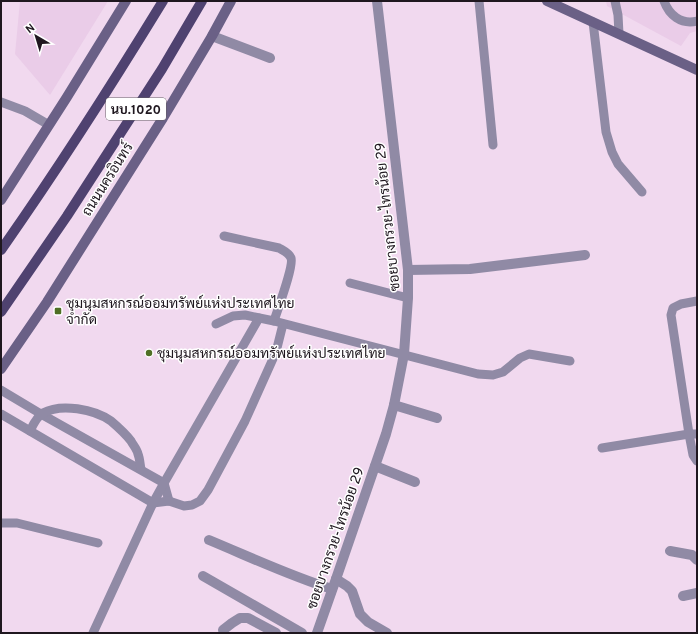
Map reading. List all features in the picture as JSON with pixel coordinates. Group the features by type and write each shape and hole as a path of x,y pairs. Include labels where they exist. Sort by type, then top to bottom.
{"main road":[{"path":"1,200 126,1"},
{"name":"นบ.1020","path":"1,250 36,201 163,1"},
{"name":"ถนนนครอินทร์","path":"1,312 162,69 202,1"},
{"name":"ถนนนครอินทร์","path":"1,369 51,296 163,118 231,1"},
{"path":"547,1 697,70"}],"street":[{"name":"ซอยบางกรวย-ไทรน้อย 29","path":"317,633 386,434 394,405 404,354 408,298 408,270 377,1"},
{"path":"212,36 270,58"},
{"path":"408,270 470,269 585,255"},
{"path":"394,405 437,418"},
{"path":"375,466 415,482"},
{"path":"209,540 312,582 347,586 352,591 360,614 368,622 387,633"},
{"path":"670,551 692,556 697,560"},
{"path":"203,576 302,633"},
{"path":"683,596 697,593"},
{"path":"223,630 240,618 248,618 276,633"}],"lane":[{"path":"479,1 493,145"},
{"path":"615,1 618,15 619,34"},
{"path":"664,1 674,17 682,22 697,21"},
{"path":"593,22 606,132 612,152 618,164 642,192"},
{"path":"1,102 25,111 49,125"},
{"path":"224,236 279,248 287,252 290,257 292,262 274,321"},
{"path":"350,283 408,298"},
{"path":"697,301 681,304 673,308 671,315 693,434 693,455 697,461"},
{"path":"216,324 233,316 245,315 274,321 478,374 493,375 503,372 520,358 529,354 570,361"},
{"path":"93,633 153,503 258,318"},
{"path":"1,414 153,503 169,501 184,506 192,505 200,501 208,490 245,421 276,352 283,324"},
{"path":"1,390 164,483 169,501"},
{"path":"30,431 41,414 53,409 71,408 97,414 110,420 124,432 138,454 141,470"},
{"path":"602,448 693,434"},
{"path":"1,523 18,523 98,543"}],"shaded area":[{"path":"20,1 108,1 50,95 15,54"},
{"path":"606,1 697,1 697,31 690,33 681,46 607,6"}],"place":[{"name":"ชุมนุมสหกรณ์ออมทรัพย์แห่งประเทศไทย จำกัด","path":"58,311"},
{"name":"ชุมนุมสหกรณ์ออมทรัพย์แห่งประเทศไทย","path":"149,353"}]}
